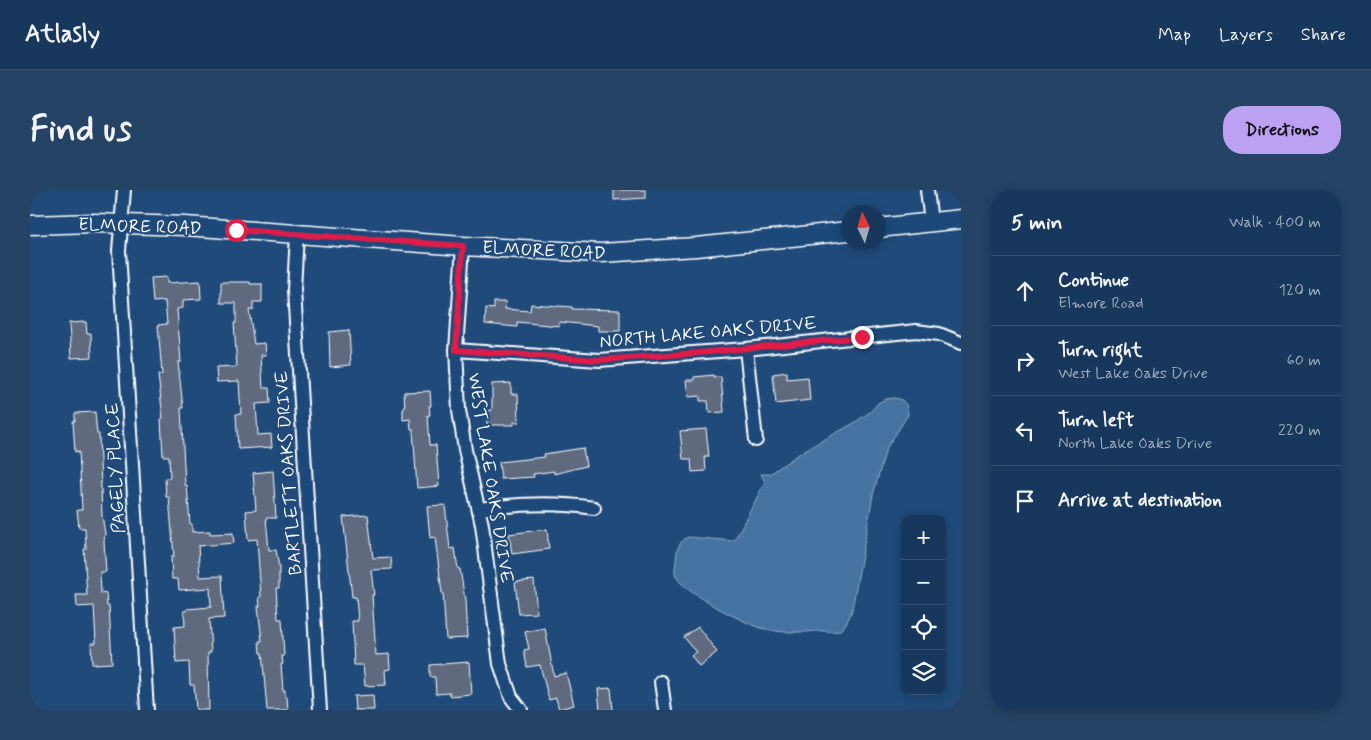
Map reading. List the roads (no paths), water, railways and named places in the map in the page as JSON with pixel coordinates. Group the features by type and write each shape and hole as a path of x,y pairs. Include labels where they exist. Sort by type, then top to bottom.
{"street":[{"name":"PAGELY PLACE","path":"124,190 119,251 148,710"},
{"path":"927,190 931,222"},
{"path":"886,227 961,219"},
{"name":"ELMORE ROAD","path":"30,225 94,223 185,226 582,253 696,247 841,232"},
{"name":"BARTLETT OAKS DRIVE","path":"297,234 294,290 320,710"},
{"name":"WEST LAKE OAKS DRIVE","path":"463,246 456,350 459,410 465,450 479,509 500,664 511,697 521,710"},
{"name":"NORTH LAKE OAKS DRIVE","path":"456,350 599,360 904,332 939,334 961,343"},
{"path":"746,348 756,440"},
{"path":"479,509 562,504 594,508"},
{"path":"661,682 665,710"}],"water":[{"path":"893,398 900,399 905,403 908,415 886,449 873,495 852,610 841,630 792,632 761,628 713,606 679,581 675,574 676,555 682,541 688,537 734,541 765,482 761,474 770,474 803,451 854,423 870,412 878,403"}]}
